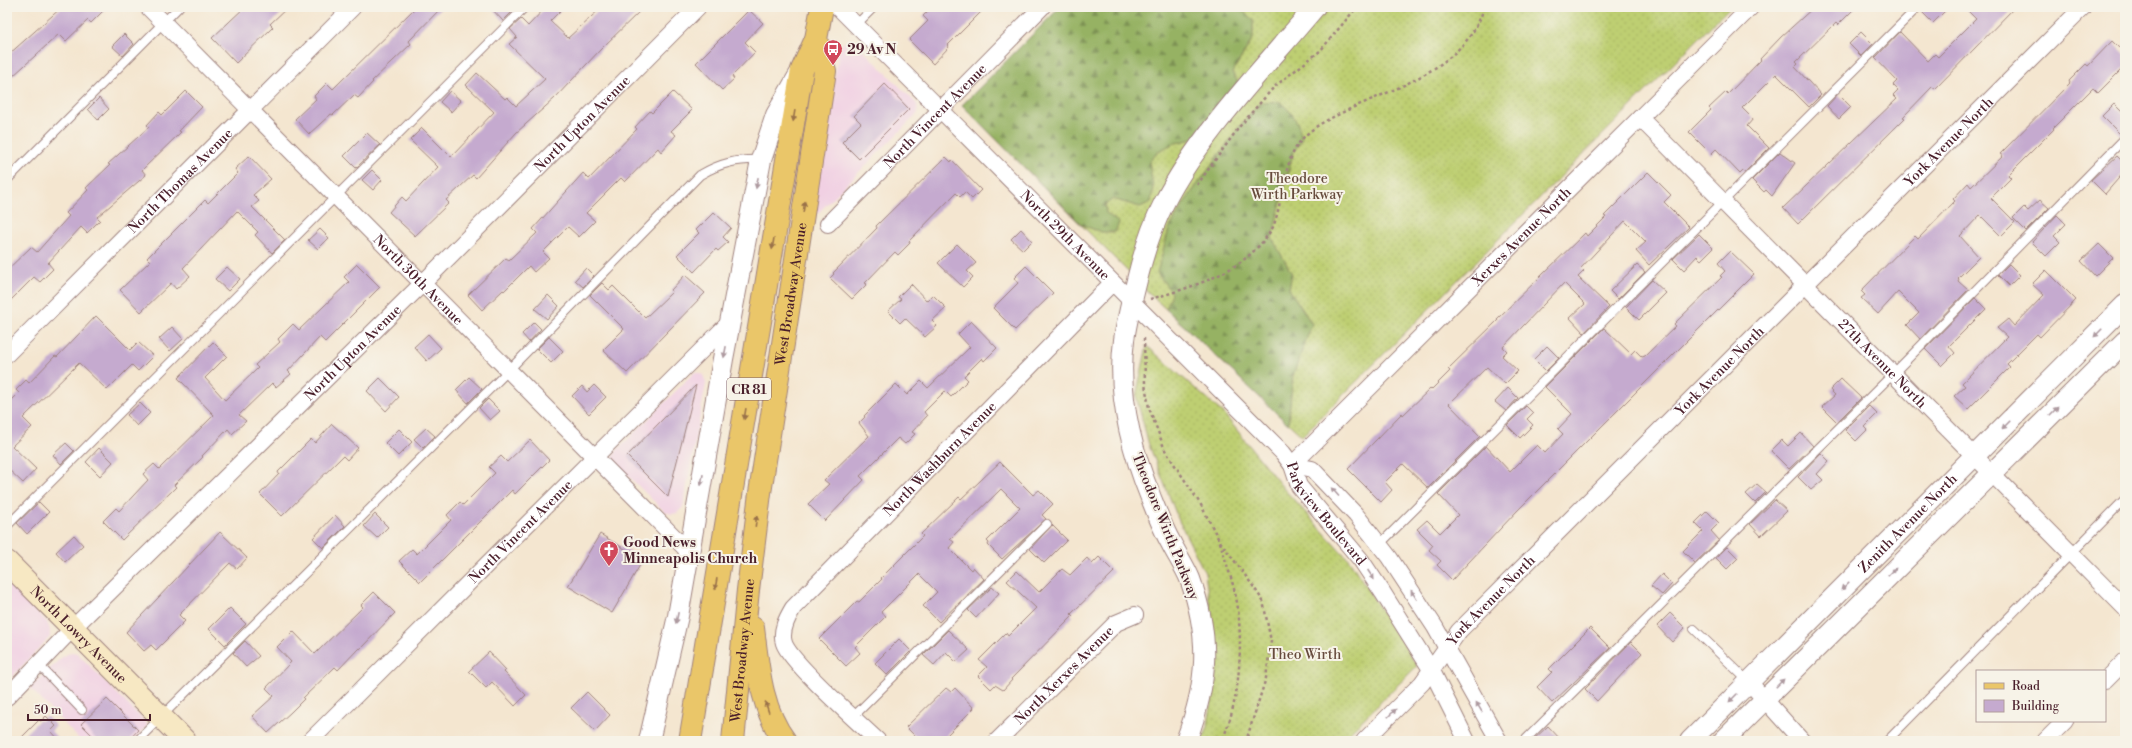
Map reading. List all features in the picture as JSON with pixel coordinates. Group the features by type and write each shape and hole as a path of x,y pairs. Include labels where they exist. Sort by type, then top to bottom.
{"main road":[{"name":"West Broadway Avenue","path":"690,741 802,70 816,39 822,7"},
{"name":"West Broadway Avenue","path":"733,741 748,590 760,493 825,71 816,39"},
{"name":"North Lowry Avenue","path":"7,562 74,628 184,741"},
{"path":"748,590 762,689 774,724 785,741"}],"street":[{"name":"North 30th Avenue","path":"148,7 689,552"},
{"name":"North Thomas Avenue","path":"7,354 352,7"},
{"name":"North Upton Avenue","path":"7,697 74,628 423,283 698,7"},
{"name":"North 29th Avenue","path":"838,7 1112,283 1141,301 1283,453 1292,465"},
{"name":"North Vincent Avenue","path":"828,224 1042,7"},
{"name":"Theodore Wirth Parkway","path":"1186,741 1196,713 1204,673 1206,648 1201,615 1189,577 1166,533 1137,461 1127,422 1123,381 1124,341 1141,301 1144,252 1163,204 1190,161 1224,116 1315,7"},
{"name":"Xerxes Avenue North","path":"1292,465 1751,7"},
{"name":"York Avenue North","path":"1364,741 1432,671 1459,631 2083,7"},
{"name":"West Broadway Avenue","path":"649,741 678,616 761,160 776,115 802,70"},
{"name":"27th Avenue North","path":"1640,118 2125,608"},
{"name":"North Washburn Avenue","path":"853,717 797,662 784,643 785,624 793,608 1112,283"},
{"name":"Zenith Avenue North","path":"1690,741 2125,305"},
{"name":"North Vincent Avenue","path":"310,741 731,321"},
{"name":"Zenith Avenue North","path":"1723,741 2125,341"},
{"name":"Parkview Boulevard","path":"1468,741 1432,671 1361,560 1299,486 1292,465 1312,469 1350,509 1379,545 1404,579 1435,627 1499,741"},
{"name":"North Xerxes Avenue","path":"997,741 1116,623 1135,615"},
{"path":"2106,680 2125,661"},
{"path":"1749,682 1802,741"},
{"path":"853,717 878,741"},
{"path":"2045,741 2064,722"}],"lane":[{"path":"7,180 179,7"},
{"path":"7,526 525,7"},
{"path":"856,25 874,7"},
{"path":"1379,545 1918,7"},
{"path":"1524,741 1893,374 2125,138"},
{"path":"137,741 508,370 700,175 716,166 733,161 761,160"},
{"path":"1887,741 2125,499"},
{"path":"853,717 1047,524"},
{"path":"1694,629 1749,682"},
{"path":"39,665 82,710"}],"path":[{"path":"1196,186 1240,126 1270,93 1320,51 1357,7"},
{"path":"1141,301 1194,286 1240,264 1268,236 1273,227 1293,153 1306,135 1324,121 1409,81 1448,58 1470,38 1476,28 1484,7"},
{"path":"1141,301 1152,293"},
{"path":"1144,341 1145,384 1149,408 1158,435 1165,450 1201,505 1219,540 1246,575 1262,601 1271,641 1266,678 1246,741"},
{"path":"1219,540 1233,588 1239,619 1236,695 1222,741"}],"shaded area":[{"path":"852,39 917,104 918,113 818,213 812,212 840,46 846,41"},
{"path":"695,372 703,375 706,383 683,507 677,513 672,514 665,512 614,462 613,457 617,450"},
{"path":"7,582 47,622 50,630 50,637 7,682"},
{"path":"71,652 77,653 148,725 132,741 81,741 30,688 61,658"}],"green space":[{"name":"Theodore Wirth Parkway","path":"1060,7 1730,7 1302,436 1155,299 962,105"},
{"path":"1060,7 1238,7 1253,20 1253,38 1232,73 1238,82 1196,138 1172,144 1159,151 1149,162 1153,187 1151,202 1140,207 1113,199 1105,205 1106,213 1119,223 1115,232 1101,232 1082,225 962,105"},
{"path":"1280,102 1295,118 1302,139 1293,153 1272,238 1292,274 1289,289 1312,324 1293,375 1288,424 1166,309 1172,293 1157,273 1169,229 1184,203 1240,126 1260,103"},
{"name":"Theo Wirth","path":"1147,346 1224,414 1284,489 1349,560 1417,666 1341,741 1201,741 1207,730 1218,664 1205,573 1179,521 1149,445 1136,396"}],"building":[{"path":"62,7 107,7 91,23 88,20 66,41 59,34 13,76 7,70 7,56"},
{"path":"245,7 288,7 270,24 273,27 236,63 212,38"},
{"path":"416,7 442,7 409,41 411,44 372,81 373,82 358,98 354,95 333,115 331,114 309,134 295,119 316,99 314,96 327,83 333,89"},
{"path":"490,7 510,7 513,11 503,21"},
{"path":"546,7 564,7 550,21 568,38 602,7 644,7 601,49 555,98 516,133 476,178 473,175 446,200 449,203 415,236 389,212 402,197 406,201 438,167 410,140 422,128 451,157 494,112 466,85 477,73 505,99 507,97 516,106 545,79 509,44 517,37 510,29 521,19 528,26"},
{"path":"932,7 986,7 947,46 949,47 933,64 909,40 928,21 923,16"},
{"path":"1814,7 1856,7 1838,25 1836,23 1796,62 1798,64 1795,67 1821,95 1809,107 1776,74 1742,108 1753,119 1747,126 1769,148 1745,172 1743,171 1740,174 1716,149 1711,154 1689,132 1711,110 1709,108 1726,92 1728,94 1781,37"},
{"path":"1923,7 1949,7 1933,23 1921,11"},
{"path":"1964,7 2015,7 1935,89 1932,87 1903,117 1905,118 1798,224 1783,208 1897,99 1893,95 1898,90 1893,85 1897,81 1875,58 1900,32 1928,61 1935,54 1938,57 1976,19"},
{"path":"749,10 763,23 745,42 755,52 732,76 734,79 722,90 696,63"},
{"path":"1861,32 1873,44 1861,56 1849,44"},
{"path":"124,34 134,44 123,56 112,46"},
{"path":"2112,41 2125,54 2125,66 2098,93 2093,88 2008,175 2011,178 1991,198 2015,222 2001,236 1980,215 1960,236 1979,257 1958,278 1958,281 1968,290 1920,339 1907,325 1919,313 1898,292 1878,314 1861,298 1865,295 1861,291 1915,236 1918,239 1955,201 1953,199 1968,183 1971,187 2003,156 2000,154 2070,83 2069,81 2086,64 2088,66"},
{"path":"885,84 909,109 859,159 842,142 861,123 854,116"},
{"path":"186,91 202,107 179,131 181,132 142,170 146,175 97,217 100,220 87,233 81,227 48,263 53,269 40,282 34,277 7,304 7,270 31,247 37,252 69,216 66,213 88,190 86,188 110,165 108,164 149,127 147,125 159,112 162,115"},
{"path":"450,91 461,101 451,112 440,102"},
{"path":"673,92 692,110 671,131 676,135 661,152 658,148 625,182 621,178 586,213 595,221 579,237 568,227 543,252 549,258 534,272 529,266 482,310 468,295 506,258 509,260 537,233 533,229 583,173 589,179 637,129 635,127 650,111 652,113"},
{"path":"1838,94 1851,107 1839,119 1827,106"},
{"path":"99,98 109,109 98,120 88,109"},
{"path":"2114,104 2125,115 2125,133 2121,135 2102,116"},
{"path":"367,133 380,145 356,168 344,156"},
{"path":"1780,152 1795,163 1772,196 1766,190 1764,192 1752,180"},
{"path":"249,156 271,179 253,195 259,201 252,207 285,240 272,253 255,235 258,232 237,211 183,268 190,276 176,289 171,283 141,312 120,290 150,261 147,258 205,200 208,203 238,173 235,169"},
{"path":"2117,156 2125,164 2125,171 2105,194 2091,180"},
{"path":"946,157 951,162 952,160 981,190 972,199 965,192 960,197 956,193 909,241 910,243 898,255 895,252 865,283 867,284 852,299 830,278 834,274 833,273 877,228 876,226"},
{"path":"372,170 382,180 373,190 362,180"},
{"path":"1648,172 1671,195 1664,202 1689,227 1649,265 1636,251 1646,242 1625,221 1581,268 1584,271 1578,277 1609,307 1584,333 1570,318 1585,304 1564,283 1503,347 1507,351 1502,356 1518,371 1505,384 1487,367 1449,404 1480,436 1428,488 1403,464 1385,482 1392,490 1381,502 1348,469 1402,413 1403,415 1431,388 1432,389 1450,371 1448,369 1498,320 1497,319 1585,233 1587,236 1606,217 1604,216"},
{"path":"2040,200 2049,208 2026,231 2013,218 2024,207 2028,211"},
{"path":"714,212 731,228 723,237 728,242 718,251 716,249 694,272 677,255 699,233 696,230"},
{"path":"2057,215 2066,224 2054,236 2060,242 2046,256 2032,242"},
{"path":"320,229 329,238 318,249 308,240"},
{"path":"1021,229 1032,241 1023,250 1011,239"},
{"path":"1699,234 1713,248 1701,260 1697,256 1684,270 1673,259"},
{"path":"957,244 976,263 967,271 973,277 963,287 938,263"},
{"path":"2099,244 2113,258 2095,276 2081,261"},
{"path":"1730,251 1754,274 1517,511 1452,580 1437,565 1441,561 1429,550 1433,545 1417,529 1427,520 1440,533 1458,515 1438,494 1486,446 1510,472 1537,445 1545,453 1563,434 1558,429 1572,414 1545,387 1604,328 1631,354 1635,350 1642,357 1645,356 1676,326 1674,324 1722,277 1720,276 1725,271 1718,263"},
{"path":"357,264 380,287 325,342 320,337 288,371 291,374 276,387 272,383 239,415 246,421 232,434 228,429 202,456 203,457 174,485 176,487 122,540 103,521 116,508 119,511 148,480 143,474 154,464 159,469 214,415 178,378 213,342 227,356 205,378 225,400 258,368 255,365 280,342 278,339 293,324 299,330 349,282 344,277"},
{"path":"2009,264 2020,275 2009,286 1998,275"},
{"path":"1637,265 1645,272 1618,299 1610,291"},
{"path":"1026,266 1053,293 1015,330 993,308 1018,283 1014,278"},
{"path":"227,267 240,279 228,291 215,279"},
{"path":"586,268 594,276 583,287 575,280"},
{"path":"2046,270 2076,300 2040,337 2037,334 2007,364 2010,367 1968,409 1954,396 1965,386 1962,383 2007,337 1997,328 2008,319 2014,326 2044,295 2032,284"},
{"path":"685,275 705,293 627,373 603,350 624,329 590,295 602,283 609,290 613,286 645,318 672,292 671,290"},
{"path":"1652,280 1666,293 1639,320 1626,307"},
{"path":"911,284 927,301 933,295 946,308 932,321 937,326 925,337 905,318 900,323 888,311 901,299 898,297"},
{"path":"548,295 559,306 547,319 535,309"},
{"path":"1975,298 1986,309 1949,346 1955,353 1942,366 1925,349"},
{"path":"96,316 130,350 138,342 153,356 138,371 132,365 107,390 79,363 23,418 32,427 12,446 36,469 23,483 7,468 7,405 19,393 16,390 26,380 29,383 55,356 57,357"},
{"path":"971,321 997,348 984,361 982,358 964,376 968,380 951,397 945,391 924,412 927,416 912,432 915,434 905,444 898,438 860,476 864,480 825,521 808,504 829,484 824,480 869,436 859,423 865,417 864,416 896,384 907,395 921,381 928,388 970,347 958,334"},
{"path":"534,322 541,329 529,342 522,334"},
{"path":"172,327 183,339 170,351 159,339"},
{"path":"428,334 441,348 427,361 414,347"},
{"path":"549,337 563,351 551,363 537,349"},
{"path":"1547,346 1559,358 1546,371 1534,359"},
{"path":"469,377 482,389 468,403 456,390"},
{"path":"380,378 399,397 386,411 367,391"},
{"path":"1841,379 1861,398 1837,422 1822,407 1835,395 1830,390"},
{"path":"594,385 606,397 589,414 572,396 582,386 587,392"},
{"path":"696,385 668,497 627,456"},
{"path":"1508,388 1518,398 1506,411 1495,402"},
{"path":"488,399 500,411 490,420 479,408"},
{"path":"140,403 150,413 137,426 127,415"},
{"path":"1526,406 1533,413 1527,419 1533,425 1520,438 1507,425"},
{"path":"1869,406 1877,414 1864,427 1867,430 1856,441 1845,430"},
{"path":"332,424 358,448 347,460 343,456 282,516 260,494 279,474 278,472 311,439 315,443"},
{"path":"426,428 435,436 423,448 414,439"},
{"path":"399,429 412,442 398,456 385,443"},
{"path":"1801,433 1813,446 1789,469 1771,451 1782,440 1788,446"},
{"path":"530,440 549,460 515,494 512,490 420,582 399,561 412,549 417,554 451,520 447,515 460,502 463,505 495,473 489,467 501,456 507,462"},
{"path":"66,443 74,451 61,464 53,455"},
{"path":"99,448 113,462 100,476 86,462"},
{"path":"1821,453 1829,461 1817,474 1823,480 1811,490 1798,477"},
{"path":"1000,462 1033,495 1039,490 1053,504 1042,515 1046,519 1002,559 988,545 989,543 987,541 1020,508 1001,489 950,539 954,542 949,548 971,570 973,567 984,579 939,622 923,606 937,592 919,574 881,612 886,616 855,647 860,653 846,666 819,639 857,601 859,602 882,579 881,578 923,536 921,534 959,497 961,499"},
{"path":"1757,484 1766,492 1755,503 1746,494"},
{"path":"1775,500 1787,511 1761,536 1750,524"},
{"path":"39,502 49,512 27,534 17,523"},
{"path":"1707,511 1719,523 1711,531 1719,540 1695,563 1683,551 1703,531 1695,523"},
{"path":"375,514 388,527 377,538 364,526"},
{"path":"335,515 345,526 323,548 313,538"},
{"path":"1052,525 1067,540 1044,563 1030,549"},
{"path":"220,532 247,558 237,569 230,563 179,615 185,621 156,650 151,645 144,651 126,632"},
{"name":"Good News Minneapolis Church","path":"600,534 643,560 612,613 568,586"},
{"path":"74,535 83,545 65,562 56,552"},
{"path":"1727,547 1738,558 1727,569 1716,558"},
{"path":"1099,557 1114,572 1071,614 1073,616 1011,679 1012,680 1003,690 995,685 991,689 978,676 987,667 979,660 1006,633 1008,636 1036,608 1007,581 1017,571 1039,592 1062,569 1070,575 1087,558 1092,564"},
{"path":"1662,574 1672,584 1662,595 1651,586"},
{"path":"992,587 999,593 976,618 968,610"},
{"path":"374,592 395,613 338,670 335,667 268,733 252,716 274,696 266,688 291,662 277,647 293,631 315,654 363,607 361,605"},
{"path":"230,608 246,624 225,645 209,629"},
{"path":"1670,613 1685,628 1672,642 1657,626"},
{"path":"1590,628 1610,648 1552,703 1537,687 1552,672 1549,669"},
{"path":"948,630 969,650 956,662 946,652 934,665 923,655"},
{"path":"899,639 911,651 887,675 875,663"},
{"path":"245,641 259,656 246,667 233,653"},
{"path":"1631,642 1642,653 1597,701 1585,689"},
{"path":"489,652 506,670 504,672 526,695 515,706 492,682 486,688 469,671"},
{"path":"946,688 951,692 955,688 974,708 941,741 920,741 906,727"},
{"path":"587,692 610,715 595,731 571,708"},
{"path":"107,699 138,730 128,741 98,741 81,724"},
{"path":"46,716 56,726 51,731 60,741 18,741 39,720 41,721"},
{"path":"1548,726 1562,741 1532,741"}],"place":[{"name":"29 Av N","path":"833,66"},
{"name":"Good News Minneapolis Church","path":"609,567"}]}
